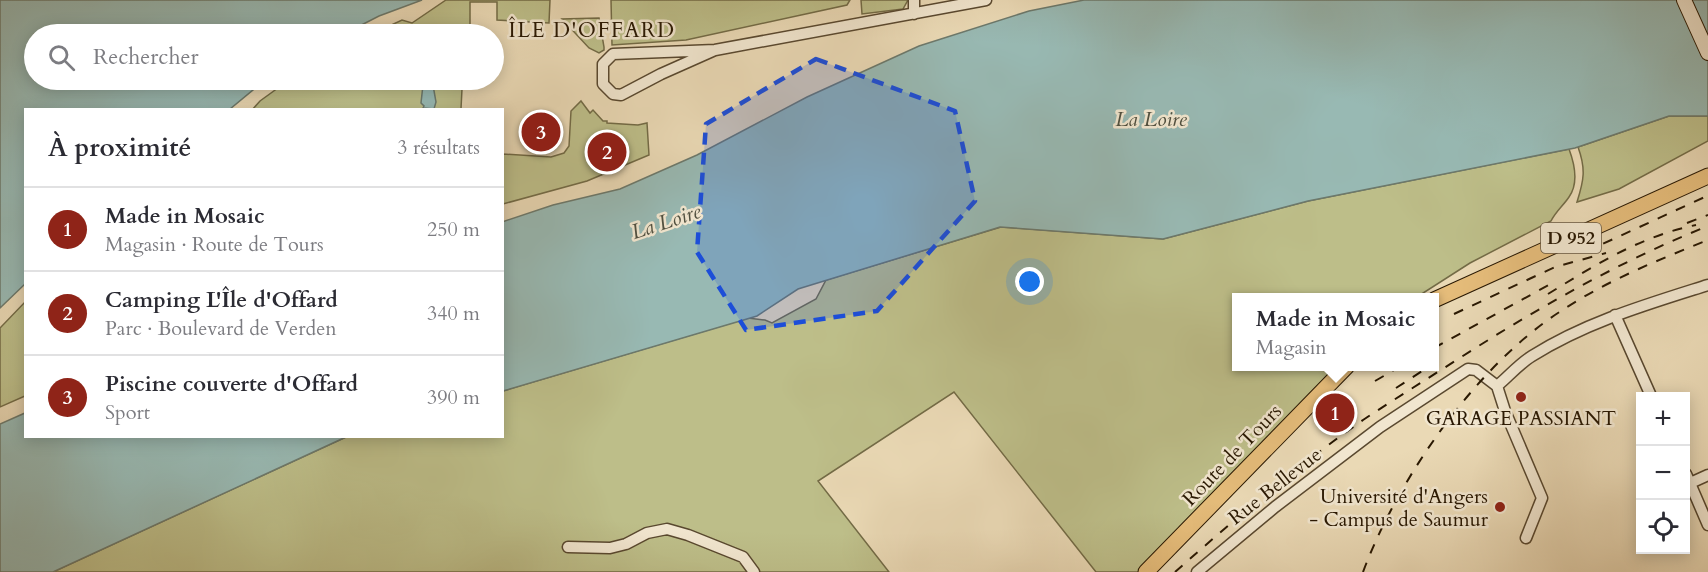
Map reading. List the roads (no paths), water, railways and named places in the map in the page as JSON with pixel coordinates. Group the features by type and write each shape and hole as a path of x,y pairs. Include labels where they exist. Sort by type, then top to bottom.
{"main road":[{"path":"1684,0 1708,53"},
{"name":"D 952","path":"1439,298 1708,176"},
{"name":"Route de Tours","path":"1146,572 1342,371"}],"street":[{"path":"914,0 914,14"},
{"path":"715,50 621,95 613,94 603,84 603,64 613,54 715,50 986,0"},
{"path":"1526,538 1542,498 1504,411 1497,386 1533,356 1615,315 1708,285"},
{"path":"1615,315 1649,392"},
{"name":"Rue Bellevue","path":"1197,572 1275,507 1380,426 1468,369 1476,370 1497,386"},
{"path":"1690,480 1708,475"},
{"path":"1690,487 1708,525"},
{"path":"568,547 610,548 626,544 647,533 667,529 743,557 754,572"}],"water":[{"path":"0,0 422,0 363,24 24,24 24,90 253,90 231,108 24,108 24,285 0,308"},
{"name":"La Loire","path":"1084,0 1708,0 1708,116 1669,116 1575,148 1308,201 1163,239 1000,227 798,289 757,316 504,391 504,221 553,205 620,189 697,155 807,97 919,46 1029,11"},
{"path":"422,90 434,90 436,102 434,108 423,108 421,103"},
{"path":"24,413 24,438 344,438 53,572 0,572 0,424"}],"railway":[{"path":"1585,252 1707,196"},
{"path":"1687,223 1708,215"},
{"path":"1548,294 1601,262 1637,244 1696,225"},
{"path":"1175,572 1290,474 1386,405 1516,323 1578,288 1642,255 1708,226"},
{"path":"1363,572 1378,536 1419,462 1444,426 1500,361 1530,334 1578,300 1633,272 1708,240"},
{"path":"1454,314 1555,267 1606,253"},
{"path":"1439,345 1556,281"},
{"path":"1375,381 1392,371"},
{"path":"1396,388 1422,371"}],"place":[{"name":"Piscine couverte d'Offard","path":"541,132"},
{"name":"Camping L'Île d'Offard","path":"607,152"},
{"name":"GARAGE PASSIANT","path":"1521,397"},
{"name":"Made in Mosaic","path":"1335,413"},
{"name":"Université d'Angers - Campus de Saumur","path":"1500,507"}],"district":[{"name":"ÎLE D'OFFARD","path":"592,30"}]}
